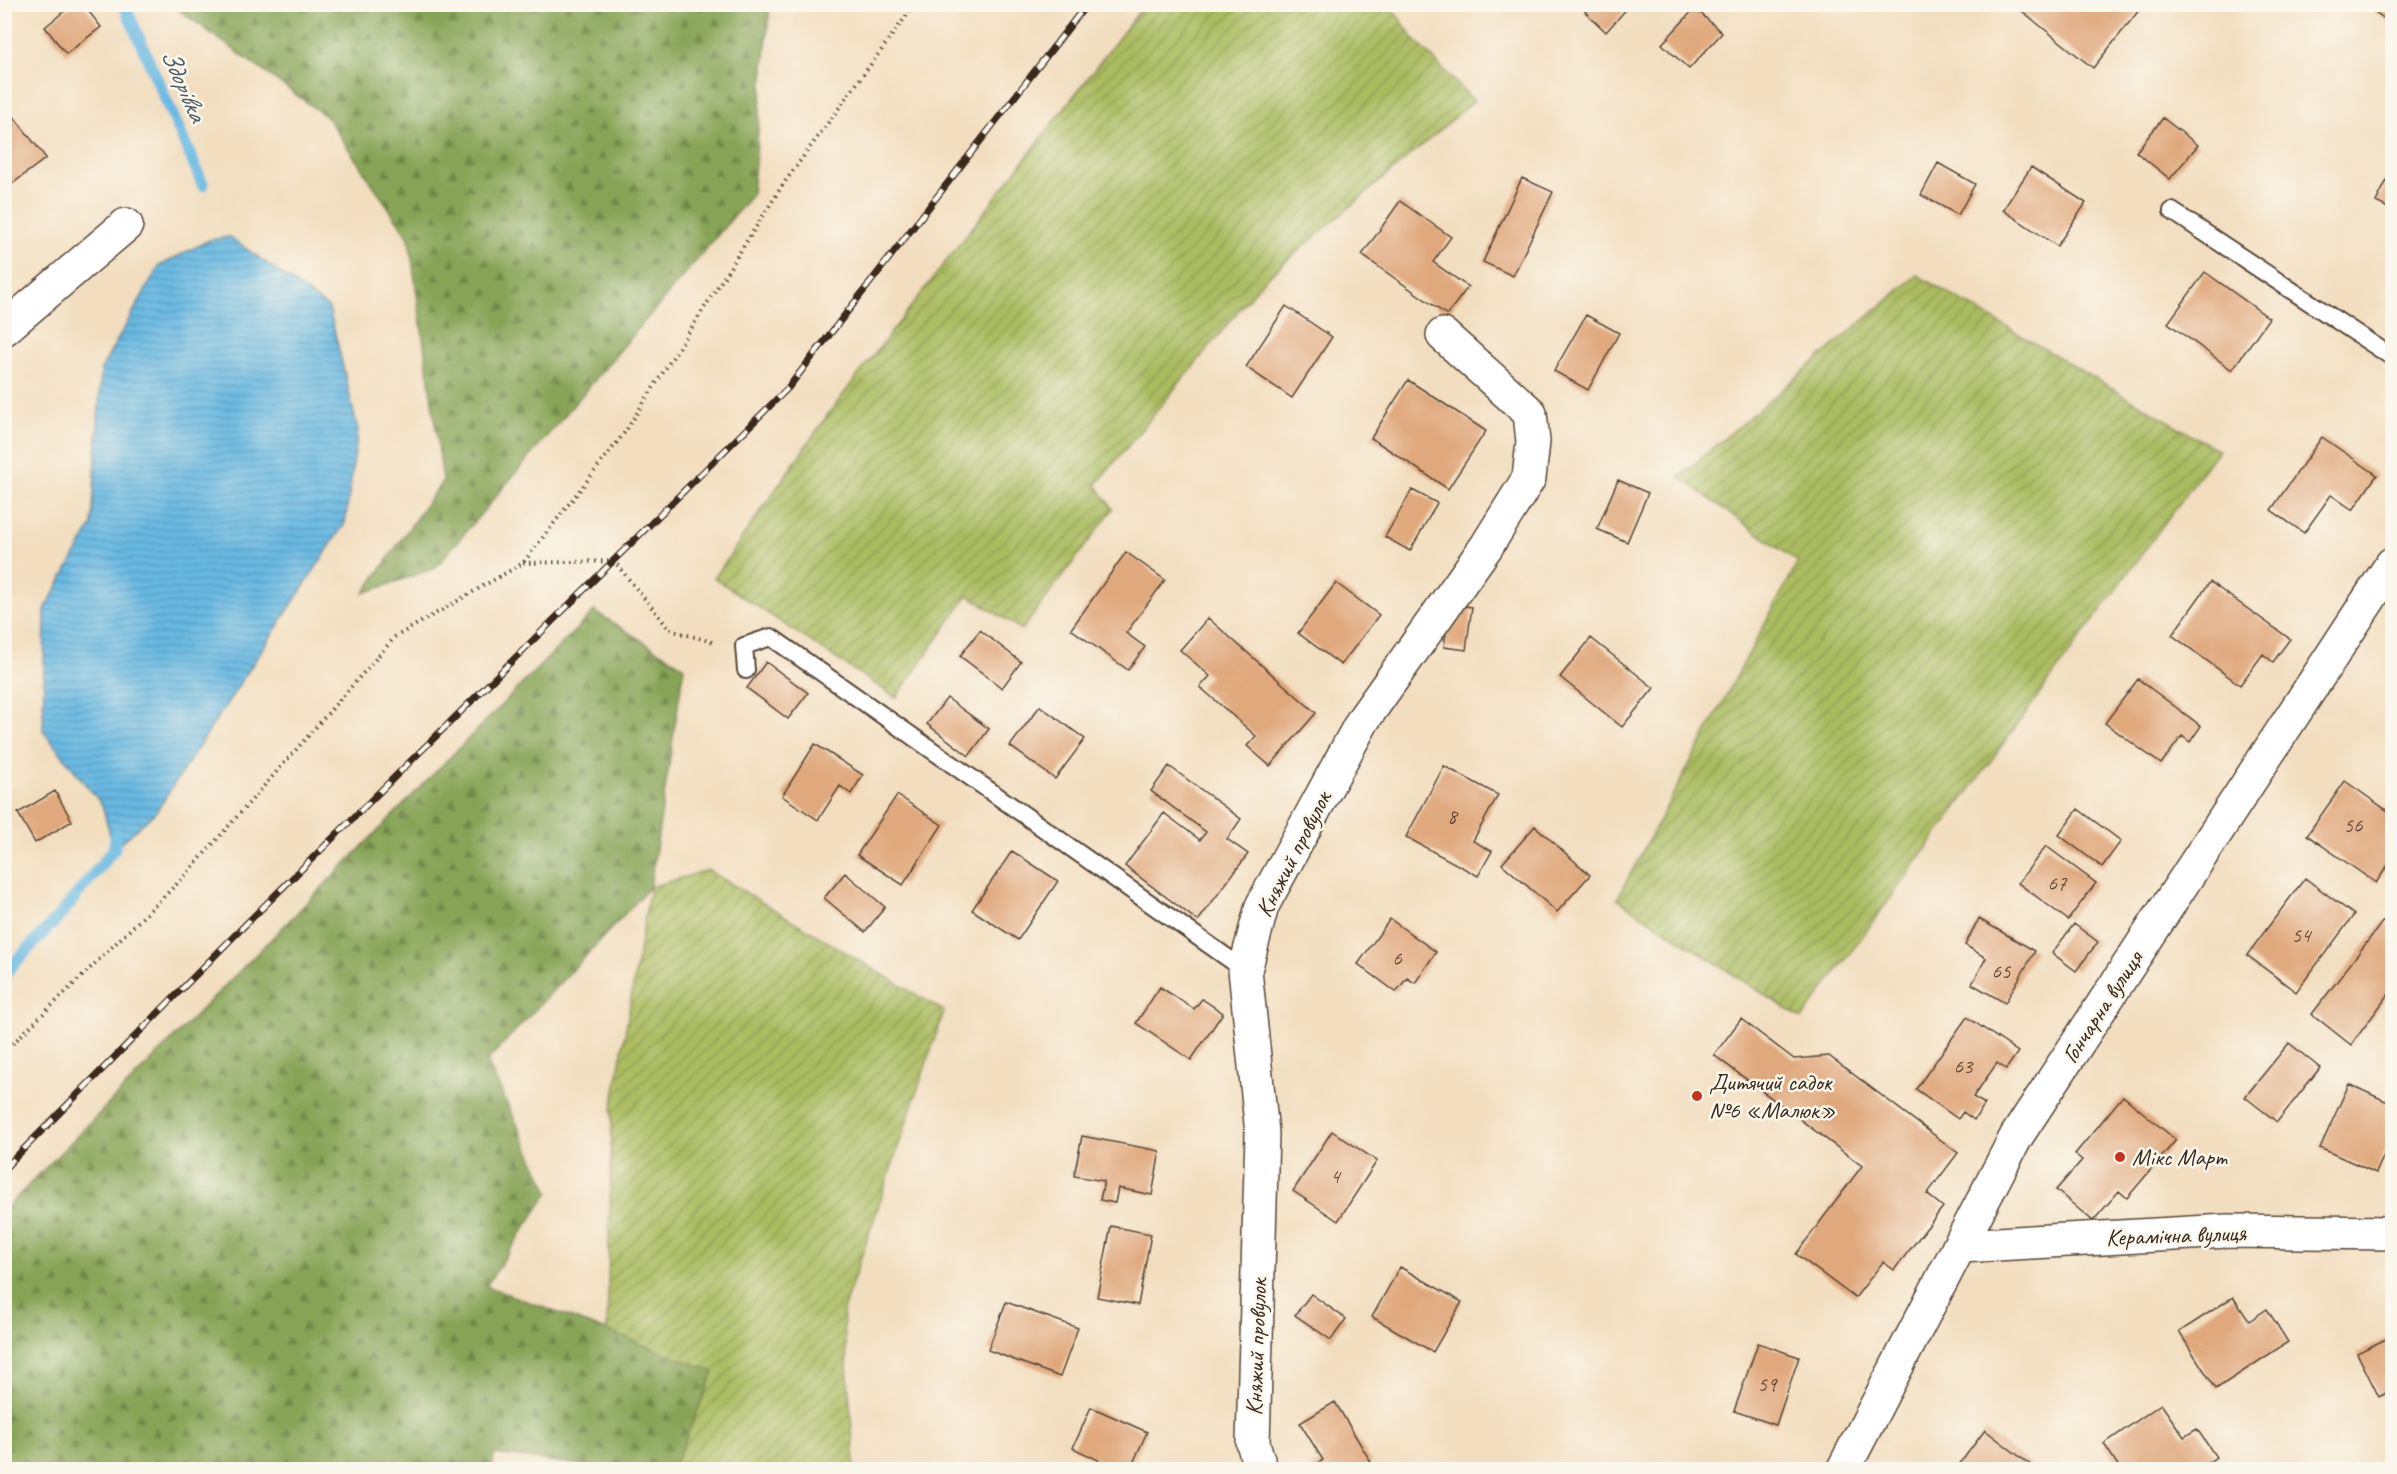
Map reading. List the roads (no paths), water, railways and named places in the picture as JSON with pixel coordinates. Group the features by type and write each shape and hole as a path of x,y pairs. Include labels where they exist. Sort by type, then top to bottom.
{"street":[{"path":"4,329 126,225"},
{"name":"Княжий провулок","path":"1261,1470 1253,1443 1262,1133 1245,970 1262,906 1363,720 1486,547 1529,478 1533,442 1530,413 1443,335"},
{"name":"Гончарна вулиця","path":"1843,1470 2016,1137 2392,564"},
{"name":"Керамічна вулиця","path":"1961,1246 2227,1231 2392,1233"}],"lane":[{"path":"2172,211 2392,357"},
{"path":"746,670 744,646 771,637 1245,970"}],"water":[{"path":"230,237 329,308 358,430 345,523 156,812 114,849 102,805 43,731 45,609 92,525 101,369 159,266 209,240"}],"waterway":[{"name":"Здорівка","path":"124,4 203,185"},
{"path":"4,974 62,913 114,849 116,834"}],"railway":[{"path":"4,1169 247,923 788,388 1087,4"}],"place":[{"name":"Дитячий садок №6 «Малюк»","path":"1697,1096"},
{"name":"Мікс Март","path":"2120,1157"}]}
